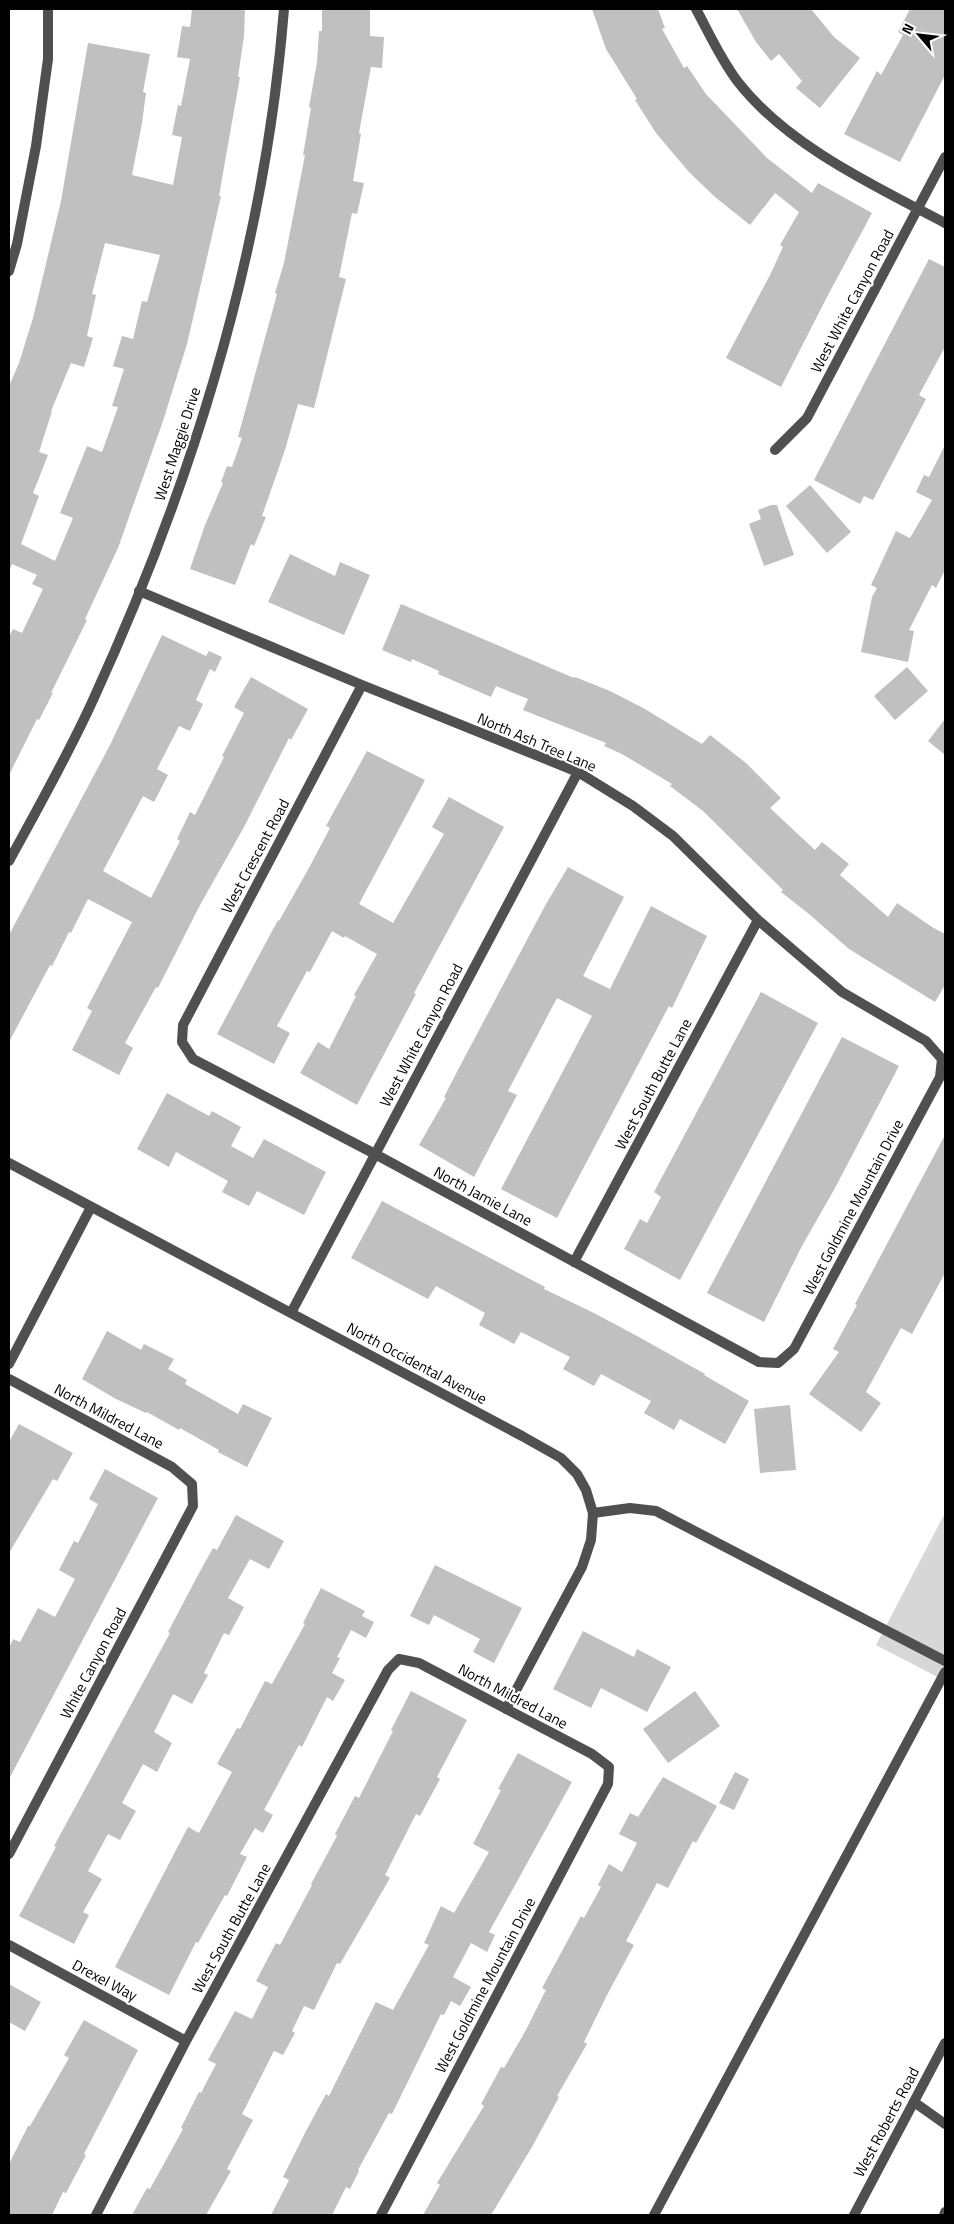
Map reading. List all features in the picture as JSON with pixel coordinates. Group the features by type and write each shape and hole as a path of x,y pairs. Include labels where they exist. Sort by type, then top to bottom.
{"street":[{"path":"9,271 17,244 36,146 48,59 48,9"},
{"name":"West Maggie Drive","path":"9,861 93,701 162,535 197,435 224,344 247,251 277,88 284,9"},
{"path":"696,9 738,82 773,118 815,151 945,223"},
{"name":"West White Canyon Road","path":"775,450 807,418 945,156"},
{"name":"North Ash Tree Lane","path":"139,591 362,685 578,772 633,806 673,836 758,920 842,992 926,1041 942,1059"},
{"name":"West Crescent Road","path":"182,1042 183,1025 362,685"},
{"name":"West White Canyon Road","path":"291,1313 578,772"},
{"name":"West South Butte Lane","path":"574,1262 758,920"},
{"name":"North Jamie Lane","path":"182,1042 193,1059 375,1154 759,1362 778,1363"},
{"name":"West Goldmine Mountain Drive","path":"778,1363 794,1349 940,1077 942,1059"},
{"name":"North Occidental Avenue","path":"9,1164 561,1458 577,1474 586,1490 593,1513 591,1540 582,1567 506,1709"},
{"path":"9,1364 91,1207"},
{"name":"North Mildred Lane","path":"9,1379 172,1467 192,1484"},
{"name":"White Canyon Road","path":"9,1854 193,1506 192,1484"},
{"path":"593,1513 630,1508 656,1512 945,1661"},
{"name":"West South Butte Lane","path":"96,2215 186,2041 388,1670 399,1659"},
{"name":"North Mildred Lane","path":"399,1659 419,1663 592,1754 609,1767"},
{"path":"654,2215 945,1672"},
{"name":"West Goldmine Mountain Drive","path":"381,2215 608,1784 609,1767"},
{"name":"Drexel Way","path":"9,1945 186,2041"},
{"name":"West Roberts Road","path":"854,2215 945,2043"},
{"path":"914,2102 945,2124"}],"shaded area":[{"path":"945,1513 945,1681 876,1645"}],"building":[{"path":"192,9 245,9 244,36 238,77 240,77 219,196 221,196 187,344 163,421 118,548 85,619 87,620 51,693 53,693 39,720 37,719 9,775 9,637 13,629 22,633 43,589 32,584 37,575 12,564 9,572 9,386 19,363 33,318 61,201 88,43 150,54 143,92 146,93 142,123 132,175 173,185 182,137 172,135 178,105 181,106 190,59 177,57 182,26 190,27","holes":["105,243 160,255 147,302 142,301 133,339 122,336 113,366 124,369 112,406 118,407 102,452 87,446 60,513 73,518 55,561 21,544 39,496 33,493 48,455 39,452 51,411 71,363 84,367 93,338 87,336 96,295 92,294"]},
{"path":"322,9 370,9 370,36 384,37 382,68 371,67 359,133 361,134 353,181 364,183 357,214 352,213 339,277 346,279 314,408 298,404 285,450 262,516 266,517 254,546 251,544 235,585 190,569 205,525 223,483 221,482 227,466 232,467 242,438 238,437 277,294 275,293 284,263 305,155 303,155 317,62 319,31 322,31"},
{"path":"592,9 658,9 665,28 662,29 684,68 687,66 706,94 767,158 812,193 818,183 872,213 781,387 726,358 770,275 783,247 780,245 799,212 775,193 750,225 715,197 689,172 656,133 635,100 637,99 606,49"},
{"path":"737,9 811,9 834,37 860,58 820,108 796,88 802,81 779,54 771,61 756,42"},
{"path":"910,9 945,9 945,75 900,162 844,134 877,71 881,75 903,35 898,32"},
{"path":"929,259 945,267 945,347 919,395 926,399 873,500 864,496 860,504 814,480"},
{"path":"945,445 945,570 936,588 932,585 909,630 914,631 908,662 861,652 872,597 877,588 871,585 896,531 910,538 932,500 916,492 924,475 929,477"},
{"path":"810,485 851,532 827,553 786,506"},
{"path":"771,505 777,505 794,555 764,566 749,524 761,519 758,510"},
{"path":"290,554 335,576 340,562 370,575 344,635 268,602"},
{"path":"401,604 574,678 610,691 645,709 702,744 710,735 746,763 781,798 770,808 815,850 822,842 849,864 840,875 888,917 897,903 945,934 945,985 935,1002 849,949 781,892 783,890 703,811 670,786 672,784 622,754 604,746 606,743 523,710 528,699 496,686 491,697 438,674 439,671 412,659 411,662 382,650"},
{"path":"162,635 206,656 209,651 222,657 215,672 210,669 196,700 203,704 190,731 179,726 157,769 168,775 154,802 143,796 103,871 151,898 180,841 177,839 190,812 195,815 244,713 234,707 251,677 308,709 291,740 289,738 158,988 156,987 125,1043 133,1048 119,1075 72,1050 92,1011 87,1008 132,922 88,899 71,933 69,932 52,966 50,965 9,1042 9,935 110,745"},
{"path":"907,667 928,691 895,720 874,696"},
{"path":"945,719 945,755 928,741"},
{"path":"367,751 425,780 359,904 393,923 444,834 432,827 449,797 504,827 414,993 416,994 357,1105 300,1073 318,1042 329,1049 356,996 354,995 377,954 345,936 344,938 332,931 310,972 307,971 277,1026 290,1033 274,1064 217,1034 278,920 310,866 330,828 326,826"},
{"path":"568,867 624,897 583,976 610,989 651,906 707,936 672,1008 669,1006 557,1218 501,1189 592,1016 557,998 508,1091 517,1095 474,1177 419,1145 446,1098 444,1097 546,904"},
{"path":"761,992 818,1023 680,1280 624,1249 640,1219 647,1223 661,1197 654,1192"},
{"path":"842,1037 899,1066 835,1188 802,1246 764,1322 707,1293"},
{"path":"167,1093 209,1116 212,1111 241,1127 231,1146 253,1158 264,1139 326,1172 304,1215 257,1191 249,1206 222,1192 228,1181 176,1152 169,1167 137,1149"},
{"path":"945,1135 945,1273 912,1334 901,1328 866,1392 881,1403 861,1432 809,1394 839,1352 833,1349"},
{"path":"382,1201 545,1287 544,1289 637,1336 749,1401 725,1444 680,1419 674,1430 644,1413 651,1401 601,1374 594,1386 563,1369 570,1357 521,1332 514,1344 479,1325 485,1313 436,1286 428,1299 351,1258"},
{"path":"107,1331 141,1350 144,1344 174,1359 168,1369 187,1380 185,1384 238,1414 243,1404 272,1418 247,1467 218,1452 219,1450 180,1428 179,1430 147,1412 116,1399 82,1379"},
{"path":"790,1405 796,1470 760,1473 754,1409"},
{"path":"19,1424 73,1453 57,1481 53,1479 9,1553 9,1442"},
{"path":"105,1469 158,1498 9,1779 9,1648 13,1639 20,1642 38,1608 55,1617 75,1579 59,1570 74,1541 78,1543 98,1504 89,1499"},
{"path":"236,1515 284,1541 269,1569 250,1559 228,1598 244,1607 229,1635 224,1633 204,1673 208,1675 192,1704 173,1694 154,1732 172,1743 157,1772 143,1764 122,1803 136,1811 120,1840 108,1834 88,1871 102,1879 83,1912 89,1915 74,1944 19,1916 56,1847 54,1846 170,1633 168,1632 198,1575 213,1548 217,1550"},
{"path":"435,1565 522,1608 494,1663 473,1652 480,1639 434,1615 429,1625 410,1616"},
{"path":"321,1588 365,1611 362,1616 374,1622 366,1638 351,1630 337,1657 340,1658 332,1673 345,1680 333,1701 327,1697 302,1747 299,1745 264,1810 273,1815 263,1833 255,1828 240,1854 247,1857 227,1896 225,1895 198,1943 196,1942 169,1995 115,1967 188,1827 199,1833 232,1772 217,1764 237,1728 240,1729 265,1681 272,1684 305,1624 303,1623"},
{"path":"583,1631 634,1657 637,1649 671,1667 647,1712 601,1688 591,1708 553,1689"},
{"path":"411,1691 467,1720 437,1777 440,1779 420,1816 416,1814 385,1875 390,1878 340,1964 337,1963 314,2010 304,2006 292,2031 295,2033 283,2055 274,2051 242,2114 253,2120 227,2169 231,2171 206,2215 132,2215 147,2188 150,2189 183,2129 181,2128 199,2092 201,2093 216,2064 208,2060 235,2011 252,2019 268,1987 256,1981 276,1943 280,1945 337,1836 335,1834 355,1796 359,1798"},
{"path":"695,1691 720,1726 668,1763 643,1729"},
{"path":"518,1753 572,1782 489,1932 495,1935 487,1952 471,1943 453,1977 471,1987 460,2006 451,2001 444,2015 441,2014 392,2114 389,2113 358,2170 350,2189 346,2187 332,2215 271,2215 289,2180 283,2177 326,2094 329,2096 376,2002 393,2010 429,1945 424,1943 441,1906 454,1913 489,1852 473,1844 501,1790 498,1789"},
{"path":"735,1772 749,1779 734,1810 719,1803"},
{"path":"663,1777 717,1806 696,1843 693,1841 668,1888 657,1883 626,1941 634,1945 584,2042 587,2044 557,2096 559,2097 532,2147 491,2215 423,2215 440,2185 437,2183 484,2106 481,2104 501,2067 504,2068 526,2030 546,1990 542,1988 581,1916 584,1918 601,1887 598,1885 609,1864 622,1872 637,1843 619,1834 630,1813 638,1817"},
{"path":"9,1984 41,2002 25,2031 9,2022"},
{"path":"84,2020 138,2050 84,2154 86,2155 66,2193 63,2192 52,2215 9,2215 9,2164 28,2126 30,2126 69,2058 64,2055"}]}
